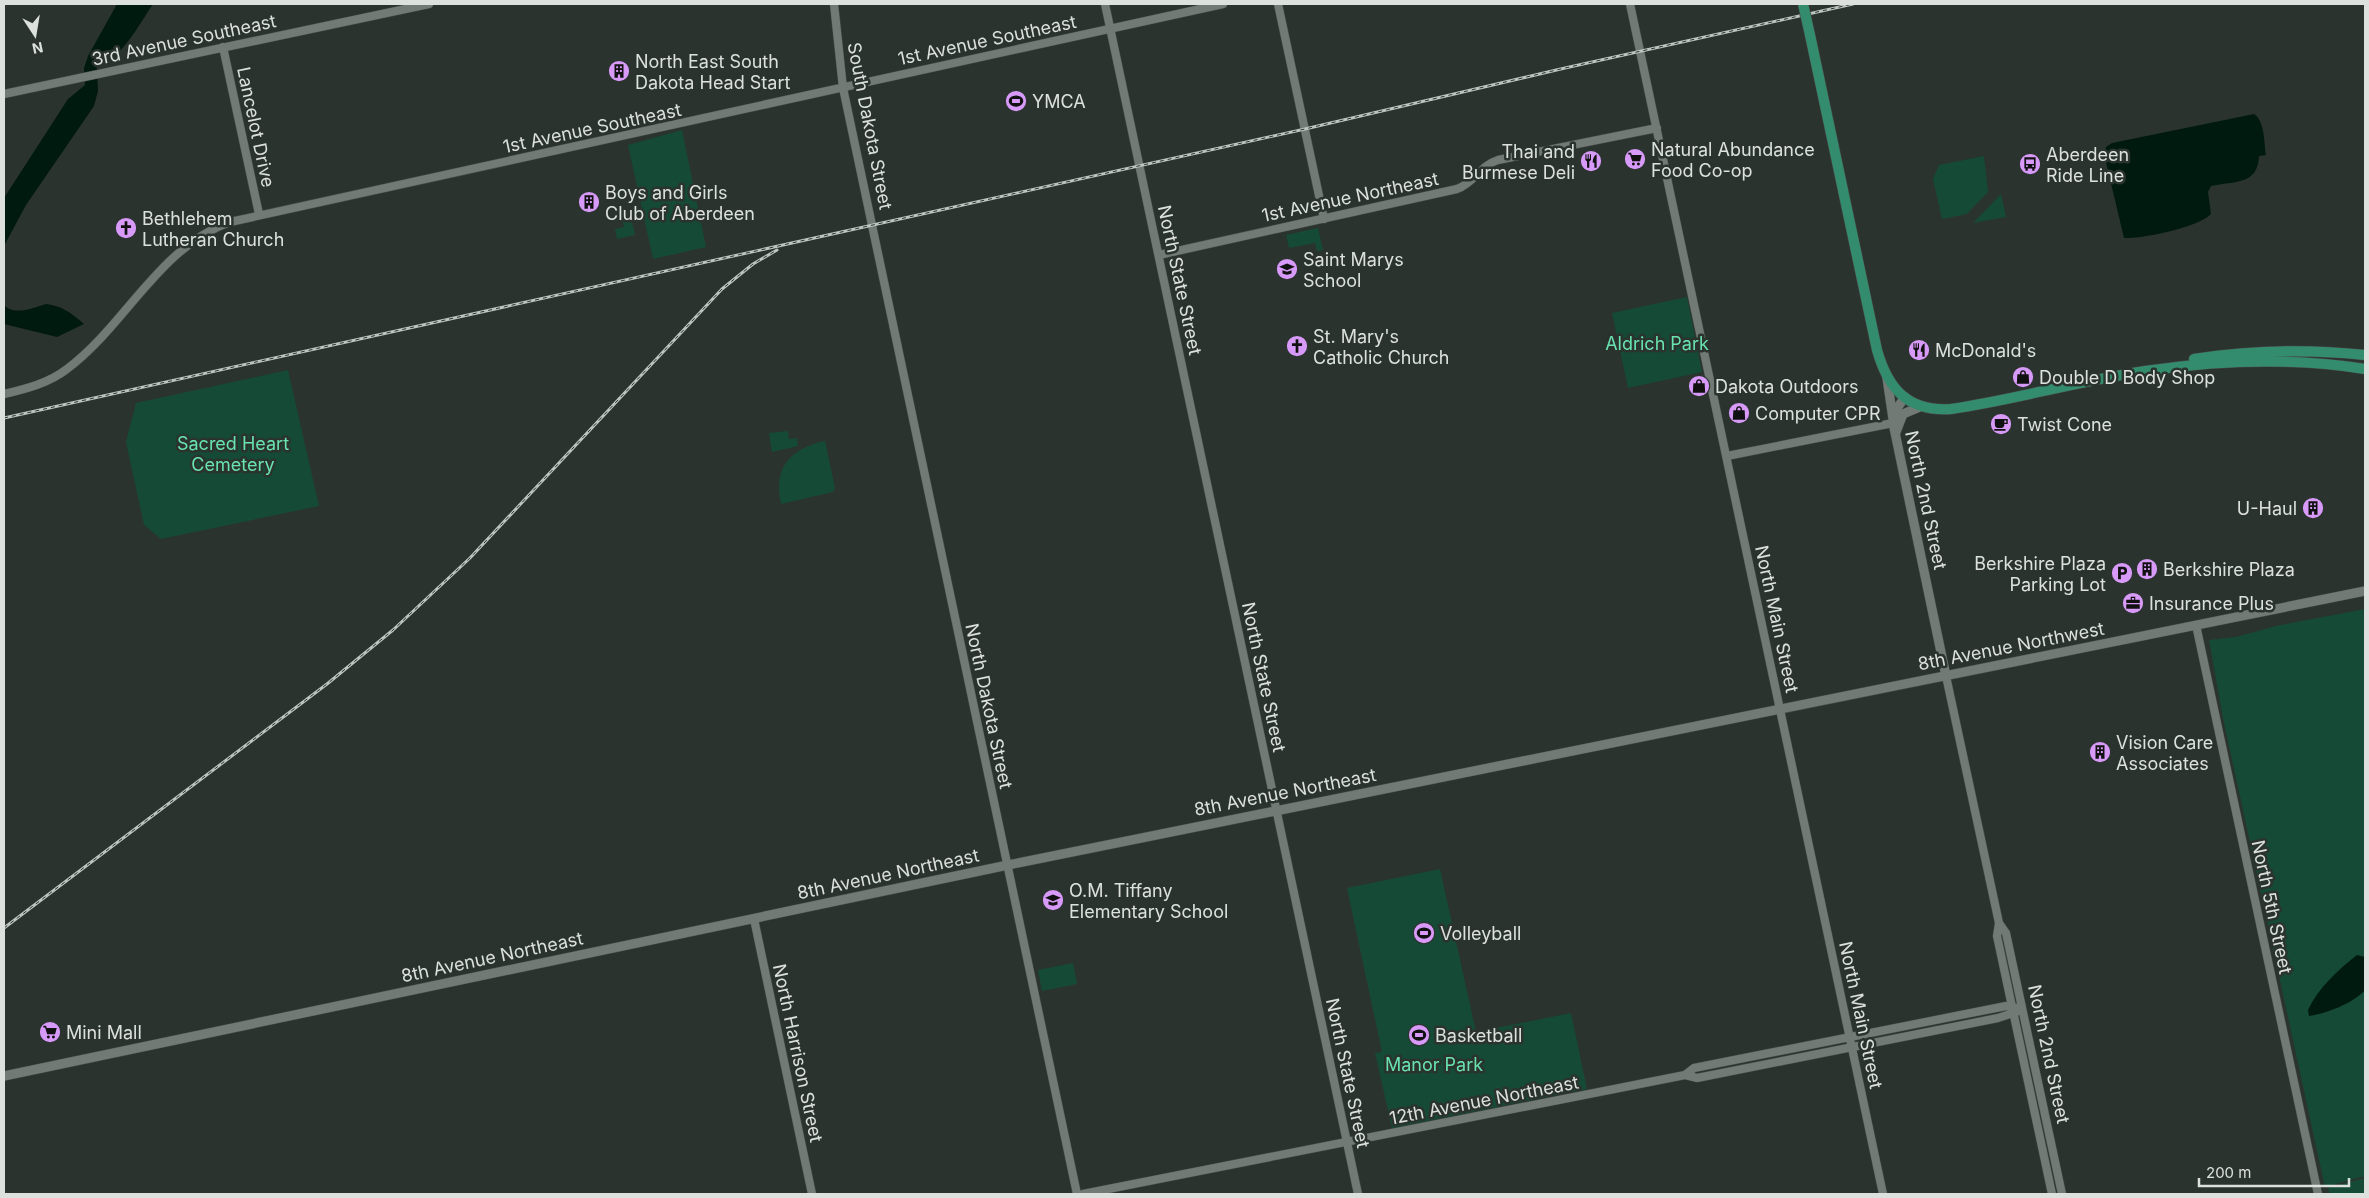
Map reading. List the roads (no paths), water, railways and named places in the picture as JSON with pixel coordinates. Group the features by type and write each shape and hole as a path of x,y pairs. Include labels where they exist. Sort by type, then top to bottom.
{"main road":[{"path":"1803,4 1877,350 1887,378 1893,421"},
{"path":"1887,378 1905,397 1922,406 1942,409 1974,405 2205,358 2264,352 2322,352 2365,355"},
{"path":"2152,370 2194,365 2279,362 2365,368"},
{"name":"North 2nd Street","path":"1905,397 1895,412 1893,421 1946,676"},
{"path":"1895,434 1903,414 1922,406"},
{"name":"8th Avenue Northwest","path":"1781,709 2365,591"},
{"name":"8th Avenue Northeast","path":"4,1076 1008,865 1781,709"}],"street":[{"name":"3rd Avenue Southeast","path":"4,94 429,4"},
{"name":"South Dakota Street","path":"834,4 844,88 873,225"},
{"name":"North State Street","path":"1105,4 1358,1194"},
{"name":"1st Avenue Southeast","path":"4,394 48,380 81,358 172,260 196,239 221,225 260,214 1223,4"},
{"path":"1278,4 1324,219"},
{"name":"North Main Street","path":"1630,4 1883,1194"},
{"name":"Lancelot Drive","path":"223,47 260,214"},
{"name":"1st Avenue Northeast","path":"1159,255 1457,189 1465,185 1486,165 1498,160 1656,128"},
{"name":"North Dakota Street","path":"873,225 1077,1194"},
{"path":"1876,426 1887,420 1890,409"},
{"path":"1727,456 1893,421"},
{"name":"North 5th Street","path":"2196,625 2318,1194"},
{"name":"North 2nd Street","path":"1946,676 1999,923 1997,936 2052,1194"},
{"name":"North Harrison Street","path":"754,919 812,1194"},
{"name":"North 2nd Street","path":"1999,923 2006,933 2062,1194"},
{"path":"2012,1009 2022,1009"},
{"name":"12th Avenue Northeast","path":"1685,1075 1694,1068 1850,1037 2012,1009"},
{"name":"12th Avenue Northeast","path":"1083,1194 1685,1075 1697,1078 1852,1046 2012,1009"}],"railway":[{"path":"4,418 1305,129 1565,68 1853,4"},
{"path":"4,928 327,684 393,630 470,558 722,289 753,264 777,250"}],"place":[{"name":"North East South Dakota Head Start","path":"619,71"},
{"name":"YMCA","path":"1016,101"},
{"name":"Natural Abundance Food Co-op","path":"1635,159"},
{"name":"Thai and Burmese Deli","path":"1591,161"},
{"name":"Aberdeen Ride Line","path":"2030,164"},
{"name":"Boys and Girls Club of Aberdeen","path":"589,202"},
{"name":"Bethlehem Lutheran Church","path":"126,228"},
{"name":"Saint Marys School","path":"1287,269"},
{"name":"St. Mary's Catholic Church","path":"1297,346"},
{"name":"McDonald's","path":"1919,350"},
{"name":"Double D Body Shop","path":"2023,377"},
{"name":"Dakota Outdoors","path":"1699,386"},
{"name":"Computer CPR","path":"1739,413"},
{"name":"Twist Cone","path":"2001,424"},
{"name":"U-Haul","path":"2313,508"},
{"name":"Berkshire Plaza","path":"2147,569"},
{"name":"Berkshire Plaza Parking Lot","path":"2122,573"},
{"name":"Insurance Plus","path":"2133,603"},
{"name":"Vision Care Associates","path":"2100,752"},
{"name":"O.M. Tiffany Elementary School","path":"1053,900"},
{"name":"Volleyball","path":"1424,933"},
{"name":"Mini Mall","path":"50,1032"},
{"name":"Basketball","path":"1419,1035"}],"park label":[{"name":"Aldrich Park","path":"1657,343"},
{"name":"Sacred Heart Cemetery","path":"233,453"},
{"name":"Manor Park","path":"1434,1064"}]}
